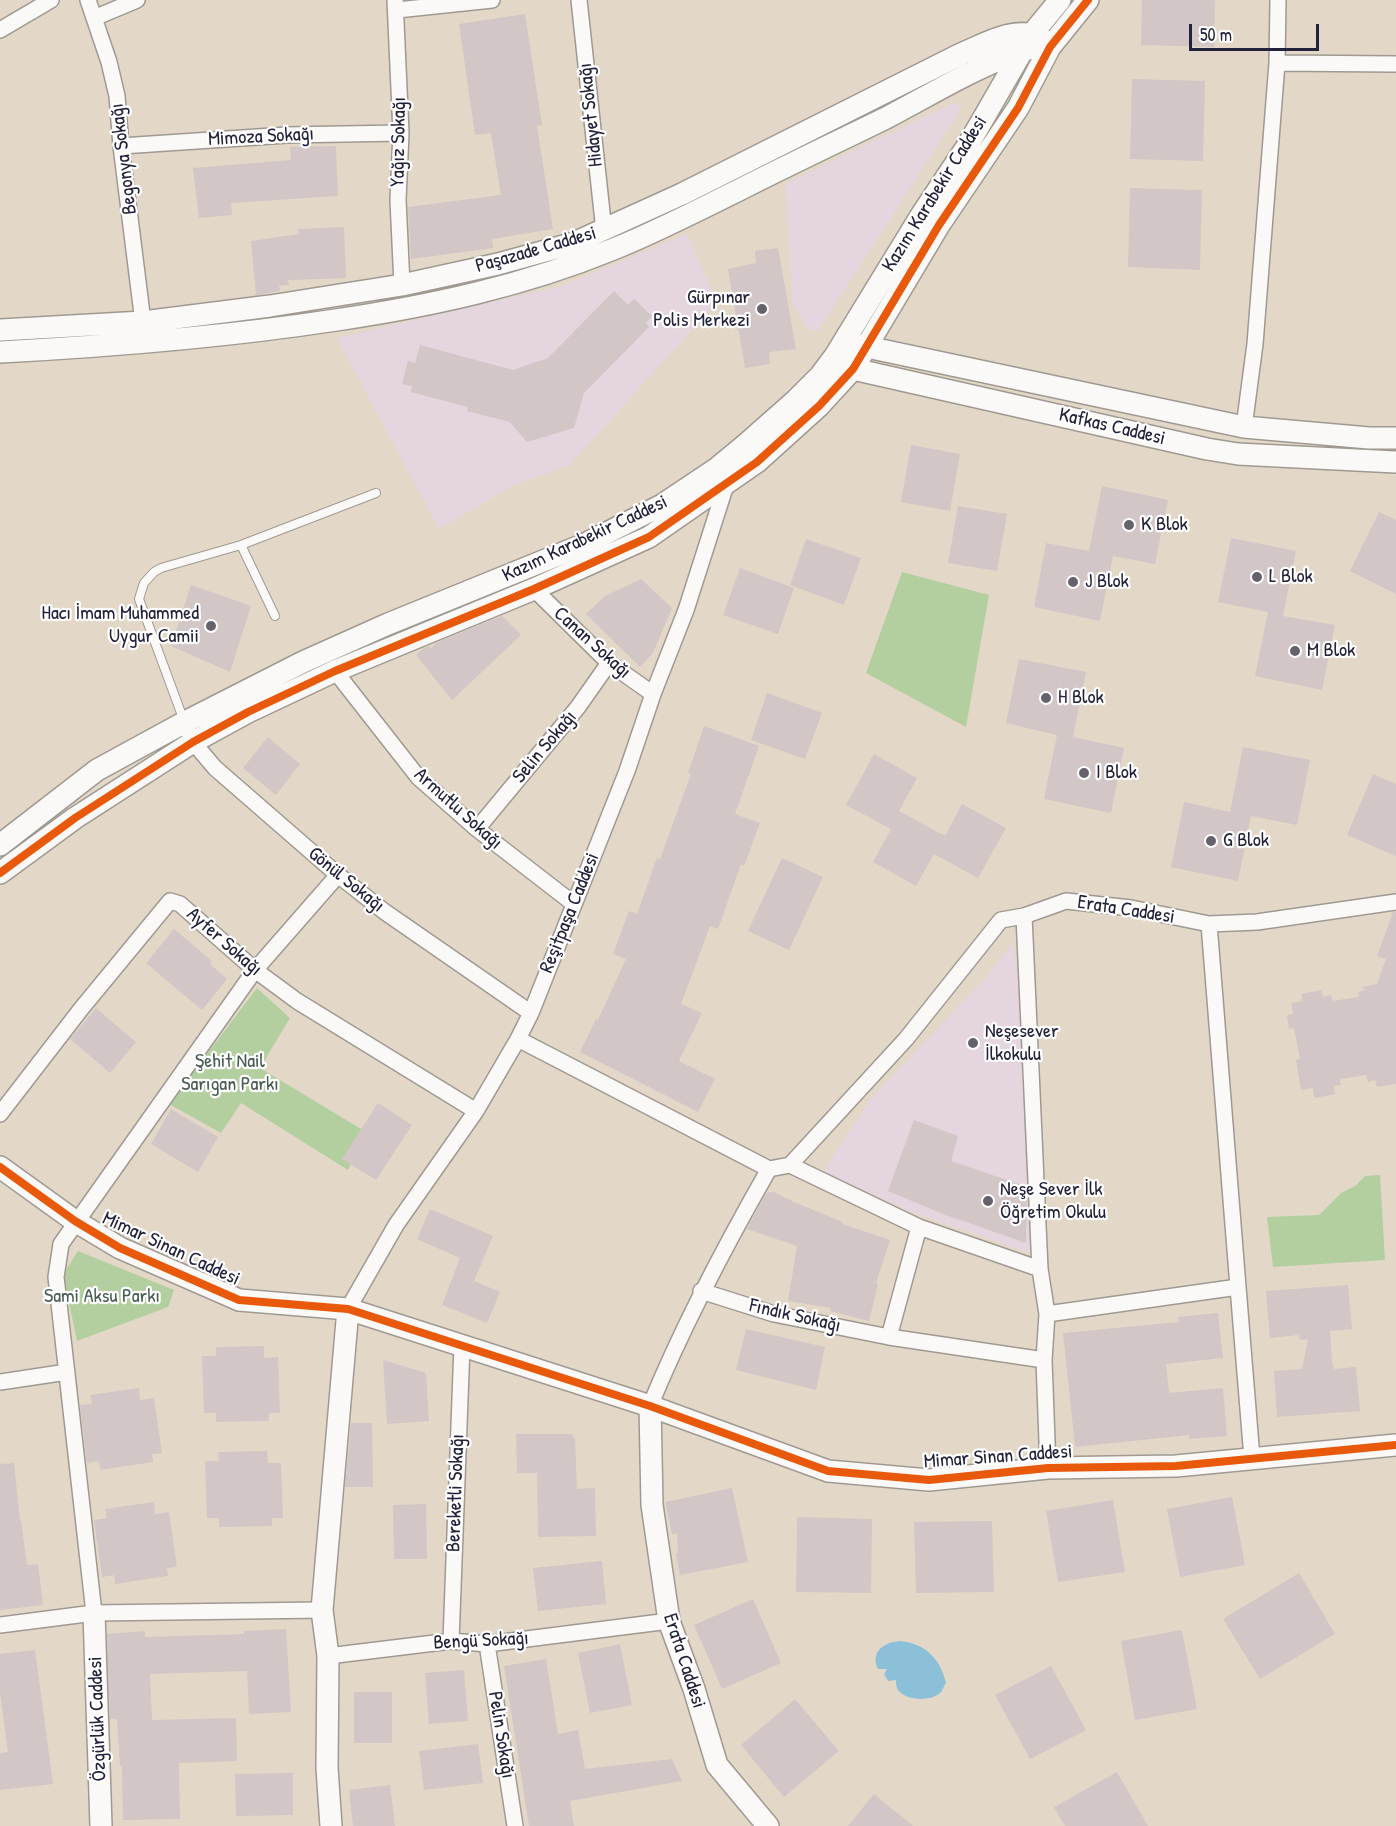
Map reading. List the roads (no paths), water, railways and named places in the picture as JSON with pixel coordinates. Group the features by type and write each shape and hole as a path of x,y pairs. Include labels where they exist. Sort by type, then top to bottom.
{"street":[{"path":"0,30 51,0"},
{"name":"Begonya Sokağı","path":"88,0 109,62 117,96 143,322"},
{"path":"94,18 137,0"},
{"path":"396,5 492,0"},
{"name":"Hidayet Sokağı","path":"579,0 603,231"},
{"name":"Kazım Karabekir Caddesi","path":"2,839 98,770 184,722 313,657 585,544 721,476 820,376 968,144 1027,43 1060,0"},
{"path":"0,873 101,801 193,742 248,712 335,671 534,589 649,537 721,476 757,462 819,406 853,369 939,225 1018,108 1050,47 1088,0"},
{"path":"1238,454 1244,427 1256,332 1277,63 1278,0"},
{"name":"Yağız Sokağı","path":"396,5 401,133 398,200 402,285"},
{"name":"Paşazade Caddesi","path":"0,330 143,322 270,306 402,285 509,261 574,243 603,231 961,54 1003,36 1027,43"},
{"path":"1027,43 1031,48 1050,47"},
{"name":"Paşazade Caddesi","path":"0,352 143,343 276,330 454,299 539,275 610,250 668,225 884,118 1027,43"},
{"path":"1277,63 1396,64"},
{"name":"Mimoza Sokağı","path":"121,146 287,135 401,133"},
{"path":"400,310 402,285"},
{"path":"143,322 143,343"},
{"name":"Kafkas Caddesi","path":"839,349 866,348 1244,427 1369,438 1396,438"},
{"name":"Kafkas Caddesi","path":"839,349 853,369 1207,449 1238,454 1396,462"},
{"name":"Reşitpaşa Caddesi","path":"348,1309 396,1225 476,1111 531,1013 627,771 652,694 686,610 721,476"},
{"name":"Canan Sokağı","path":"534,589 609,663 652,694"},
{"name":"Selin Sokağı","path":"477,829 578,707 609,663"},
{"name":"Armutlu Sokağı","path":"335,671 418,777 477,829 574,904"},
{"name":"Gönül Sokağı","path":"184,722 193,742 215,768 338,875 385,912 531,1013"},
{"path":"94,1613 56,1277 61,1244 75,1221 255,970 338,875"},
{"name":"Ayfer Sokağı","path":"0,1114 81,1009 170,901 180,904 255,970 297,1001 476,1111"},
{"name":"Erata Caddesi","path":"790,1165 906,1039 1001,920 1024,916 1066,901 1131,908 1209,924 1257,922 1396,902"},
{"path":"1024,916 1040,1269 1047,1314 1044,1360 1048,1468"},
{"path":"1209,924 1252,1458"},
{"path":"518,1039 769,1169 790,1165 919,1227 1040,1269"},
{"name":"Mimar Sinan Caddesi","path":"0,1167 75,1221 120,1248 239,1300 348,1309 650,1406 828,1471 929,1480 1048,1468 1176,1466 1396,1445"},
{"path":"650,1406 671,1353 701,1291 769,1169"},
{"path":"890,1337 919,1227"},
{"path":"1047,1314 1238,1287"},
{"name":"Fındık Sokağı","path":"701,1291 774,1314 890,1337 1044,1360"},
{"path":"331,1826 327,1768 328,1656 322,1610 348,1309"},
{"name":"Bereketli Sokağı","path":"451,1641 462,1345"},
{"path":"0,1382 67,1372"},
{"name":"Erata Caddesi","path":"650,1406 652,1505 669,1621 694,1689 717,1765 768,1826"},
{"path":"0,1625 94,1613 322,1610"},
{"name":"Özgürlük Caddesi","path":"94,1613 102,1826"},
{"name":"Bengü Sokağı","path":"328,1656 451,1641 487,1644 669,1621"},
{"name":"Pelin Sokağı","path":"487,1644 515,1826"}],"lane":[{"path":"184,722 139,599 140,591 148,577 161,568 241,545 376,493"},
{"path":"241,545 275,616"}],"water":[{"path":"899,1641 924,1649 935,1659 946,1683 941,1692 926,1699 907,1696 898,1690 896,1680 888,1681 884,1674 887,1669 878,1669 876,1658 880,1649"}],"place":[{"name":"Gürpınar Polis Merkezi","path":"762,309"},
{"name":"K Blok","path":"1129,525"},
{"name":"L Blok","path":"1257,577"},
{"name":"J Blok","path":"1073,582"},
{"name":"Hacı İmam Muhammed Uygur Camii","path":"211,626"},
{"name":"M Blok","path":"1295,651"},
{"name":"H Blok","path":"1046,698"},
{"name":"I Blok","path":"1084,773"},
{"name":"G Blok","path":"1211,841"},
{"name":"Neşesever İlkokulu","path":"973,1043"},
{"name":"Neşe Sever İlk Öğretim Okulu","path":"988,1201"}],"park label":[{"name":"Şehit Nail Sarıgan Parkı","path":"230,1074"},
{"name":"Sami Aksu Parkı","path":"102,1297"}]}
